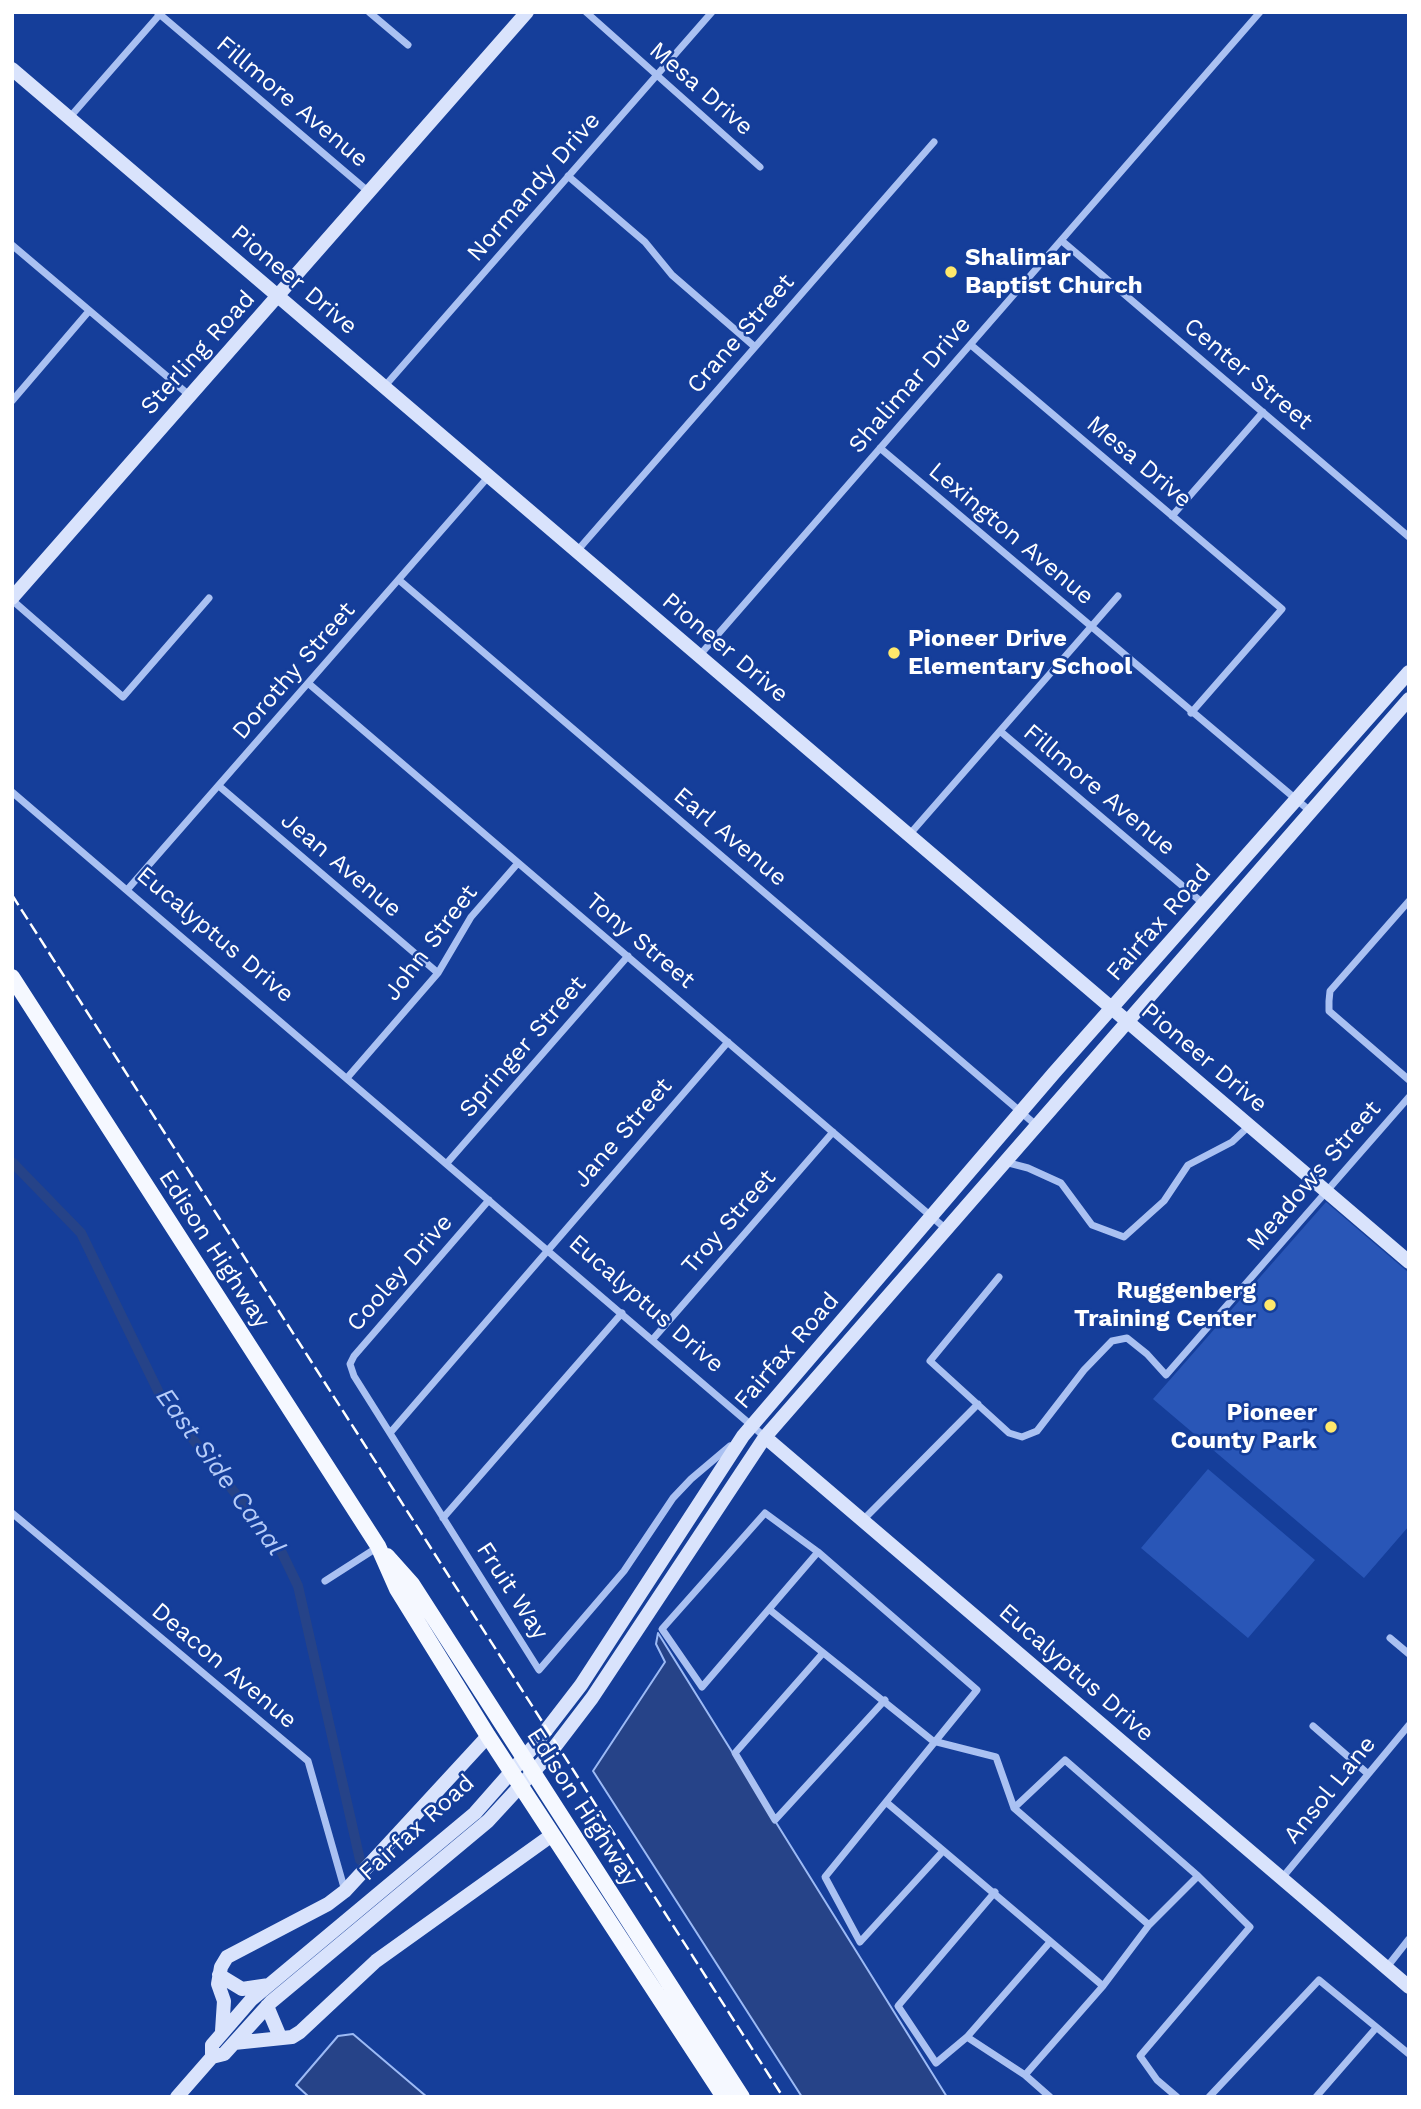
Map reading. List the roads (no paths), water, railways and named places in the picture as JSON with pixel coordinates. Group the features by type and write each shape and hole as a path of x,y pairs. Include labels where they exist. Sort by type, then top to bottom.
{"main road":[{"name":"Sterling Road","path":"12,599 527,12"},
{"name":"Pioneer Drive","path":"12,69 1409,1262"},
{"name":"Fairfax Road","path":"212,2057 212,2045 222,2031 270,1984 485,1801 534,1746 581,1685 748,1431 1021,1111 1409,672"},
{"name":"Fairfax Road","path":"177,2097 212,2057 224,2054 267,2006 498,1810 547,1757 592,1698 765,1437 1409,699"},
{"name":"Edison Highway","path":"12,977 378,1546 397,1589 488,1736 724,2097"},
{"name":"Eucalyptus Drive","path":"765,1437 1409,1987"},
{"name":"Edison Highway","path":"378,1546 412,1584 742,2097"},
{"path":"222,2031 224,2001 218,1984 219,1975 228,1957 328,1904 345,1891 488,1736"},
{"path":"234,2043 292,2037 300,2032 376,1961 552,1835"},
{"path":"219,1975 242,1989 270,1984"},
{"path":"267,2006 280,2037"}],"street":[{"path":"369,12 408,45"},
{"name":"Mesa Drive","path":"586,12 760,167"},
{"name":"Normandy Drive","path":"384,387 712,12"},
{"name":"Shalimar Drive","path":"699,656 1260,12"},
{"path":"69,118 160,13"},
{"name":"Fillmore Avenue","path":"160,13 370,193"},
{"name":"Crane Street","path":"577,551 934,142"},
{"path":"568,176 645,242 672,275 755,347"},
{"name":"Center Street","path":"1062,241 1409,537"},
{"path":"12,245 189,395"},
{"path":"12,401 89,311"},
{"name":"Mesa Drive","path":"971,345 1282,609 1191,713"},
{"path":"1172,516 1263,412"},
{"name":"Lexington Avenue","path":"880,448 1191,713 1311,811"},
{"name":"Dorothy Street","path":"127,890 489,476"},
{"name":"Earl Avenue","path":"399,580 1036,1125"},
{"path":"909,835 1118,596"},
{"path":"12,599 123,697 209,598"},
{"name":"Tony Street","path":"308,683 946,1229"},
{"name":"Fillmore Avenue","path":"1000,731 1205,905"},
{"name":"Jean Avenue","path":"219,786 438,973"},
{"name":"Eucalyptus Drive","path":"12,792 622,1312 748,1431 765,1437"},
{"name":"John Street","path":"347,1078 438,973 471,917 518,863"},
{"path":"1409,901 1331,990 1329,1001 1329,1011 1409,1080"},
{"name":"Springer Street","path":"447,1163 628,956"},
{"name":"Jane Street","path":"390,1433 728,1042"},
{"name":"Meadows Street","path":"978,1404 1009,1433 1022,1437 1037,1432 1099,1352 1112,1342 1127,1338 1147,1354 1166,1375 1409,1097"},
{"path":"1004,1162 1028,1168 1061,1183 1093,1225 1124,1237 1164,1201 1188,1165 1232,1142 1249,1126"},
{"name":"Troy Street","path":"653,1339 834,1132"},
{"name":"Cooley Drive","path":"354,1376 350,1364 354,1356 489,1200"},
{"path":"864,1519 978,1404 930,1361 999,1277"},
{"path":"443,1518 622,1312"},
{"name":"Fruit Way","path":"354,1376 539,1670 624,1571 673,1498 691,1479 748,1431"},
{"name":"Deacon Avenue","path":"12,1513 308,1761 345,1891"},
{"path":"818,1552 702,1687 662,1629 765,1513 818,1552 976,1690 825,1877 860,1942 943,1851"},
{"path":"325,1581 378,1546"},
{"path":"770,1610 933,1741 996,1757 1014,1808 1149,1925"},
{"path":"1390,1638 1409,1654"},
{"path":"823,1653 735,1754 775,1820 885,1700"},
{"name":"Ansol Lane","path":"1282,1878 1331,1823 1367,1773 1409,1725"},
{"path":"1313,1726 1367,1773"},
{"path":"1014,1808 1065,1760 1198,1877 1250,1927 1140,2056 1157,2080 1177,2097"},
{"path":"886,1802 1103,1986"},
{"path":"1025,2075 1103,1986 1149,1925 1198,1877"},
{"path":"995,1892 898,2006 936,2063 967,2037 1050,1942"},
{"path":"1387,1967 1409,1939"},
{"path":"1209,2097 1319,1980 1409,2054"},
{"path":"1316,2097 1376,2028"},
{"path":"967,2037 1025,2075 1050,2097"}],"waterway":[{"name":"East Side Canal","path":"12,1162 81,1233 163,1401 282,1553 298,1586 360,1860"}],"railway":[{"path":"12,895 783,2097"}],"place":[{"name":"Shalimar Baptist Church","path":"951,272"},
{"name":"Pioneer Drive Elementary School","path":"894,653"},
{"name":"Ruggenberg Training Center","path":"1270,1305"},
{"name":"Pioneer County Park","path":"1331,1427"}]}
